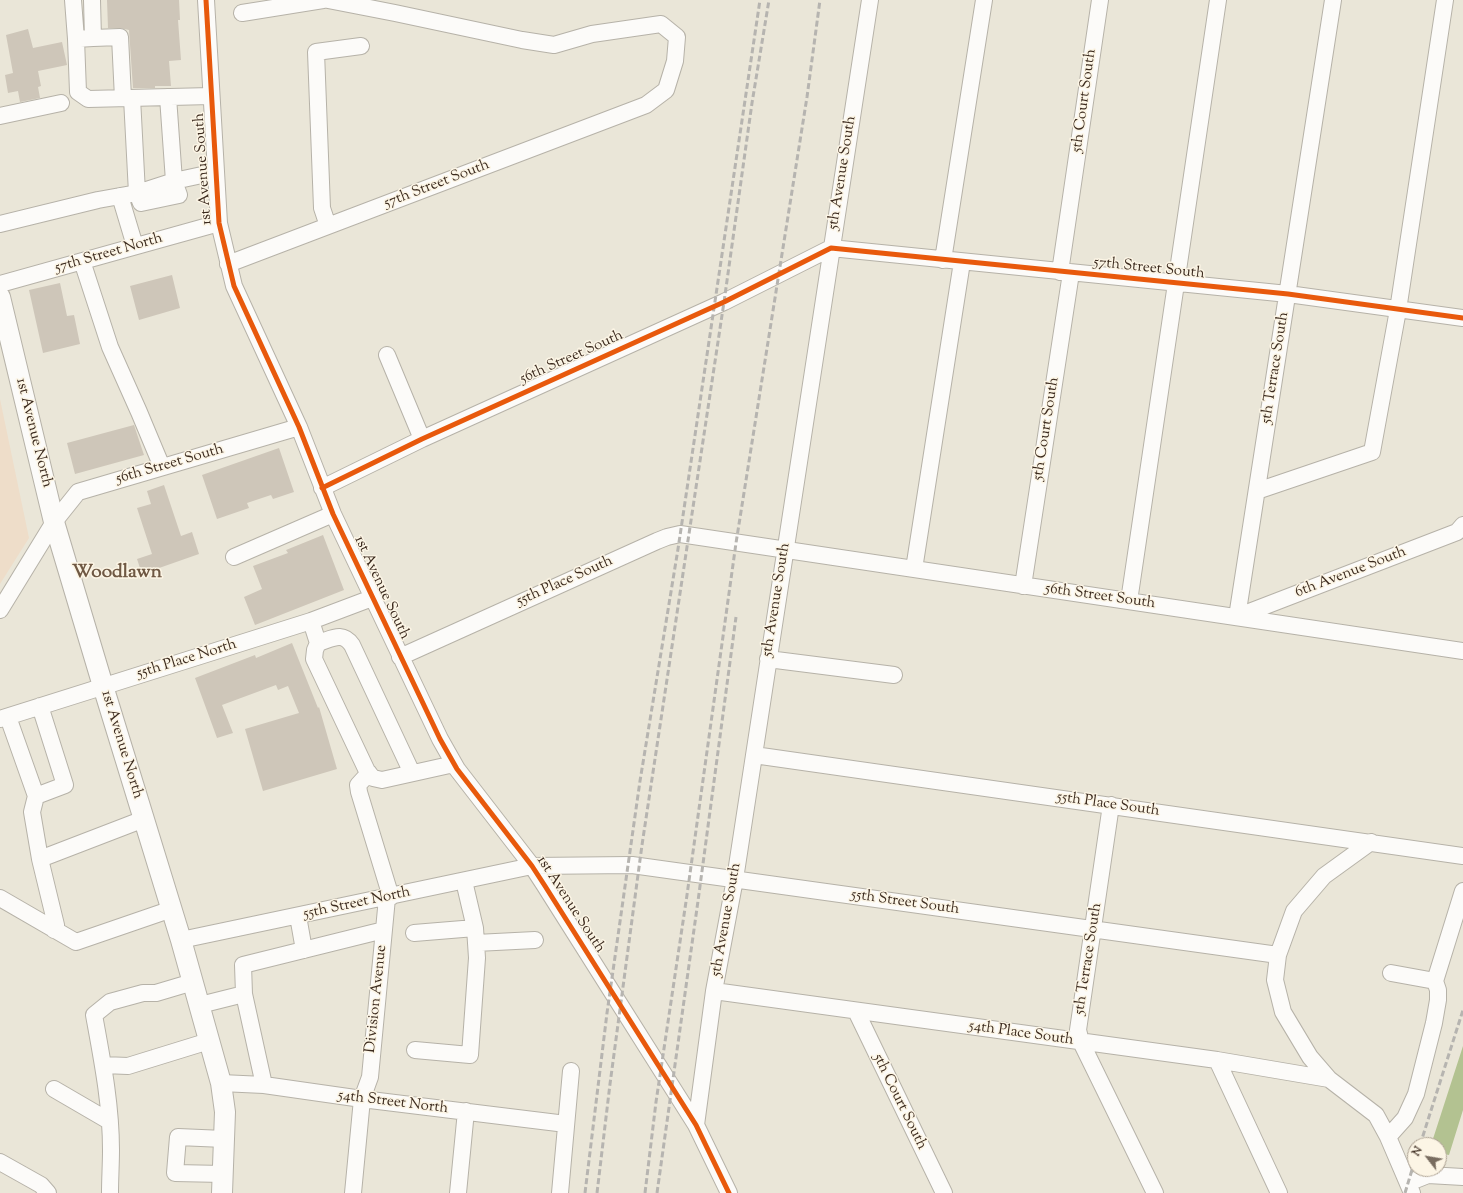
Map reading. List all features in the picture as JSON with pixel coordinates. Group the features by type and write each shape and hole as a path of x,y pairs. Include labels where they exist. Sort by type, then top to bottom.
{"main road":[{"name":"1st Avenue North","path":"0,298 54,522 182,940 221,1083 225,1112 223,1183"}],"street":[{"path":"73,0 78,92 88,99 211,96"},
{"path":"92,0 93,38"},
{"name":"1st Avenue South","path":"206,0 219,223 228,264 234,286 299,427 333,514 400,657 440,739 454,764 532,866 696,1125"},
{"path":"242,13 323,0"},
{"name":"57th Street South","path":"228,264 646,105 666,90 675,61 677,36 661,24 592,34 554,45 522,40 328,0"},
{"name":"5th Avenue South","path":"696,1125 714,992 735,879 784,551 870,0"},
{"path":"943,260 984,0"},
{"name":"5th Court South","path":"1023,586 1100,0"},
{"path":"1129,601 1218,0"},
{"name":"5th Terrace South","path":"1237,617 1333,0"},
{"path":"1257,491 1372,452 1398,310 1445,0"},
{"path":"76,39 120,37 128,98 137,193"},
{"path":"328,226 322,208 316,52 361,46"},
{"path":"168,97 174,181"},
{"path":"0,116 60,103"},
{"path":"0,224 137,193 174,181 216,172"},
{"path":"120,196 135,246"},
{"name":"57th Street North","path":"0,284 219,223"},
{"name":"57th Street South","path":"831,248 1065,273 1288,294 1463,318"},
{"name":"56th Street South","path":"322,488 422,439 724,302 831,248"},
{"path":"82,261 110,347 140,412 162,467"},
{"path":"914,569 962,262"},
{"path":"387,355 422,439"},
{"name":"56th Street South","path":"0,610 54,522 78,492 299,427"},
{"path":"234,557 333,514"},
{"name":"6th Avenue South","path":"1237,617 1457,532 1463,526"},
{"name":"55th Place South","path":"400,657 667,537 680,534 736,543"},
{"name":"56th Street South","path":"736,543 1463,652"},
{"name":"55th Place North","path":"4,718 311,621 372,598"},
{"path":"311,621 318,643 315,650 314,659 369,773 373,778 382,780 454,764"},
{"path":"318,643 340,636 348,639 412,773"},
{"path":"768,659 894,675"},
{"path":"36,796 65,785 40,706"},
{"path":"4,718 36,796 32,812 40,859 56,924 54,930"},
{"name":"55th Place South","path":"754,755 1463,856"},
{"path":"369,773 358,785 359,792 389,897"},
{"name":"5th Terrace South","path":"1111,805 1078,1030 1081,1042 1155,1193"},
{"path":"40,859 144,819"},
{"path":"1371,842 1324,876 1294,911 1278,955 1275,980 1283,1012 1310,1057 1329,1079 1376,1115 1388,1137 1410,1188 1428,1175 1463,1177"},
{"name":"55th Street South","path":"532,866 632,865 1278,955"},
{"name":"55th Street North","path":"182,940 532,866"},
{"path":"415,1050 470,1056 477,958 475,935 464,881"},
{"path":"1388,1137 1405,1118 1416,1094 1438,1000 1438,990 1435,981 1463,891"},
{"name":"Division Avenue","path":"352,1193 362,1099 370,1077 384,930 389,897"},
{"path":"0,898 76,942 172,909"},
{"path":"298,916 304,950"},
{"path":"264,1086 244,994 243,965 384,930"},
{"path":"414,933 475,935 535,940"},
{"path":"1391,973 1435,981"},
{"path":"110,1193 111,1149 109,1121 103,1065 94,1014 110,1002 143,993 156,993 193,982"},
{"name":"54th Place South","path":"714,992 1217,1060 1329,1079"},
{"path":"200,1005 244,994"},
{"name":"5th Court South","path":"856,1011 944,1193"},
{"path":"103,1065 128,1066 209,1041"},
{"path":"1217,1060 1280,1193"},
{"path":"560,1193 571,1071"},
{"name":"54th Street North","path":"221,1083 264,1086 566,1124"},
{"path":"54,1089 109,1121"},
{"path":"458,1193 466,1111"},
{"path":"696,1125 729,1193"},
{"path":"223,1183 175,1173 178,1137 224,1139"},
{"path":"0,1162 41,1185 48,1193"}],"shaded area":[{"path":"0,399 29,538 0,584"}],"green space":[{"path":"1463,1046 1463,1110 1449,1155 1447,1155 1447,1137 1434,1137"}],"building":[{"path":"107,0 179,0 180,20 178,20 181,60 169,61 171,86 133,88 129,30 108,28"},
{"path":"28,29 33,48 62,42 67,65 38,71 41,86 38,87 40,98 20,102 18,91 8,93 5,75 13,73 6,35"},
{"path":"172,275 180,308 139,320 130,286"},
{"path":"60,283 67,316 74,315 80,344 43,353 29,290"},
{"path":"134,425 144,455 75,474 67,443"},
{"path":"279,448 294,492 273,499 271,495 247,503 249,508 217,519 202,475"},
{"path":"164,485 181,536 192,532 199,554 142,574 137,559 152,554 137,508 151,504 147,491"},
{"path":"323,535 344,590 255,625 244,597 262,589 253,566 288,553 286,550"},
{"path":"292,643 318,708 319,707 337,769 263,791 245,729 299,713 288,686 278,690 276,685 222,705 233,733 217,738 195,678 255,655 256,658"}],"railway":[{"path":"585,1193 607,1013 640,781 678,549 760,0"},
{"path":"597,1193 642,845 724,302 752,103 769,0"},
{"path":"645,1193 656,1102 687,895 736,543 807,97 820,0"},
{"path":"657,1193 736,617"},
{"path":"1423,1137 1463,1010"},
{"path":"1405,1193 1410,1177"}],"cycle path":[{"path":"206,0 219,223 234,286 299,427 333,514 440,739 457,769 532,866 545,886 696,1125 729,1193"},
{"path":"322,488 422,439 724,302 831,248 1288,294 1463,318"}],"district":[{"name":"Woodlawn","path":"117,574"}]}
